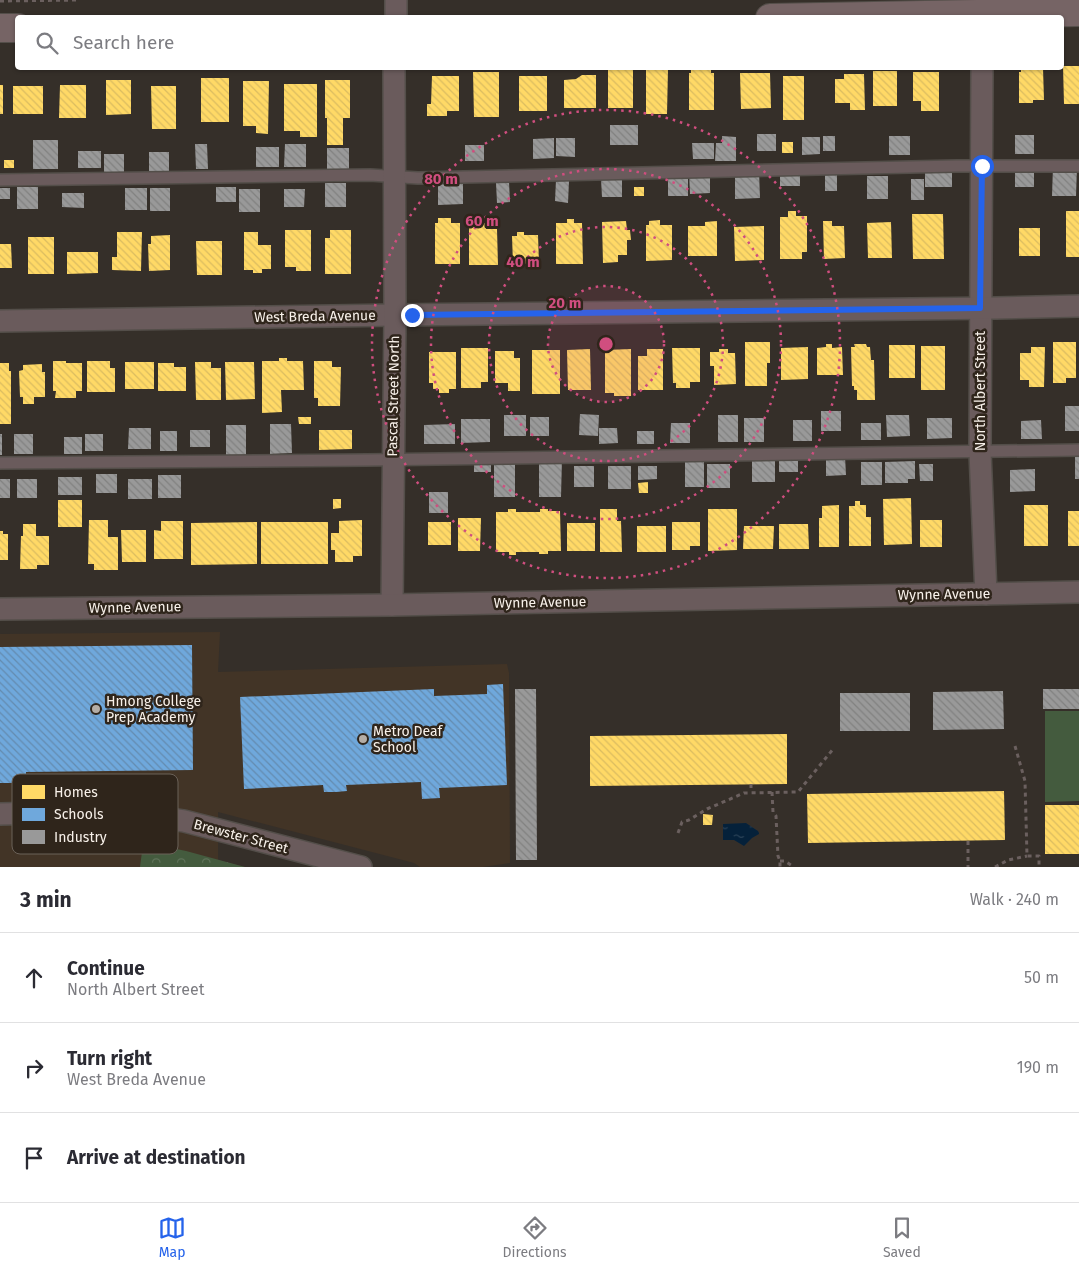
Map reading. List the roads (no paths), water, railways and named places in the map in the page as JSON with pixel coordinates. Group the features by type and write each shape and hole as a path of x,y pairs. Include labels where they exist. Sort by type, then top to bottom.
{"main road":[{"path":"1007,15 1079,12"},
{"path":"0,28 15,28"}],"street":[{"path":"396,0 396,15"},
{"name":"Pascal Street North","path":"392,604 394,70"},
{"name":"North Albert Street","path":"982,70 980,452 986,594"},
{"name":"West Breda Avenue","path":"0,321 1079,306"},
{"name":"Wynne Avenue","path":"0,608 392,604 1079,592"},
{"name":"Brewster Street","path":"178,819 360,867"}],"lane":[{"path":"0,180 370,175 428,177 982,166 1079,166"},
{"path":"0,463 392,460 1079,450"}],"water":[{"path":"746,823 758,831 759,834 744,846 734,840 723,840 723,824"}],"place":[{"name":"Hmong College Prep Academy","path":"96,709"},
{"name":"Metro Deaf School","path":"363,739"}]}
